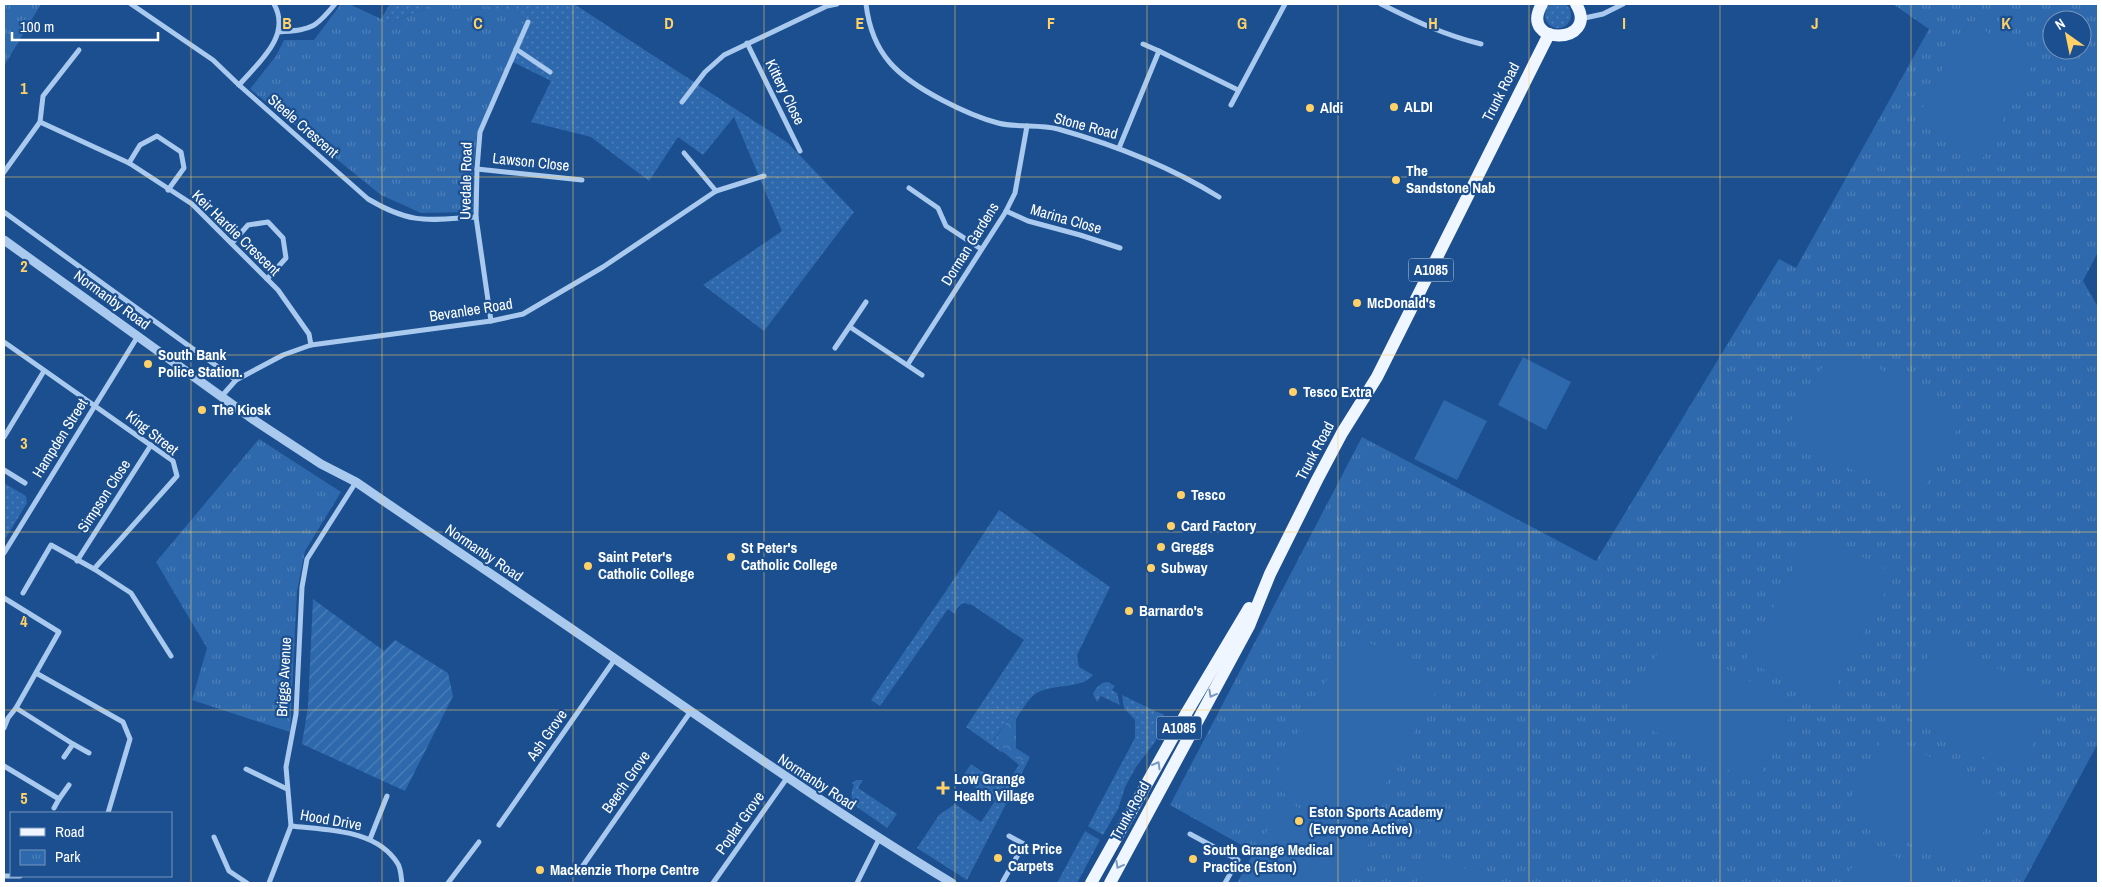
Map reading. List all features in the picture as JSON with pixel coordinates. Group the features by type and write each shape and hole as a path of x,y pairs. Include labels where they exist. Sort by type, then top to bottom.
{"main road":[{"path":"1542,4 1538,20 1544,31 1562,37 1578,25 1580,19 1576,4"},
{"name":"Trunk Road","path":"1110,883 1249,626 1270,574 1342,433 1377,377 1549,34"},
{"name":"A1085","path":"1091,883 1183,721 1270,574"}],"street":[{"name":"Steele Crescent","path":"131,4 213,60 239,86 368,200 389,212 408,218 423,220 476,217"},
{"path":"239,86 272,46 279,32 280,19 274,4"},
{"path":"279,32 308,30 322,19 335,4"},
{"path":"682,102 705,72 724,55 827,6 837,4"},
{"name":"Stone Road","path":"866,4 869,25 882,53 914,85 959,109 999,124 1056,129 1119,148 1187,177 1219,196"},
{"path":"1231,104 1285,4"},
{"path":"1382,4 1432,29 1452,37 1481,44"},
{"path":"1580,19 1603,14 1624,4"},
{"name":"Uvedale Road","path":"491,321 476,217 480,132 528,22"},
{"name":"Kittery Close","path":"747,44 800,151"},
{"path":"1143,44 1238,90"},
{"path":"516,49 550,72"},
{"path":"4,172 40,122 43,96 79,50"},
{"path":"1119,148 1159,52"},
{"name":"Keir Hardie Crescent","path":"40,122 129,163 192,204 278,290 309,334 311,345"},
{"name":"Dorman Gardens","path":"908,364 1006,211 1015,193 1027,126"},
{"path":"129,163 140,145 157,136 181,152 184,168 168,190"},
{"path":"684,153 716,190"},
{"name":"Lawson Close","path":"477,169 582,180"},
{"name":"Bevanlee Road","path":"221,396 236,380 282,356 311,345 491,321 523,314 603,267 716,190 764,176"},
{"path":"909,188 938,208 946,226 981,249"},
{"name":"Marina Close","path":"1006,211 1028,222 1080,235 1120,248"},
{"path":"4,212 236,380"},
{"path":"232,243 248,225 268,222 283,238 286,258 267,279"},
{"name":"Normanby Road","path":"4,240 221,396 321,464 356,482 787,778 879,839 952,883"},
{"path":"835,348 866,302"},
{"path":"850,327 922,374"},
{"name":"Hampden Street","path":"4,553 138,336"},
{"name":"King Street","path":"4,342 173,461 177,476 94,569"},
{"path":"4,437 44,371"},
{"name":"Simpson Close","path":"77,561 151,446"},
{"path":"4,470 25,483"},
{"name":"Briggs Avenue","path":"269,883 291,826 286,767 296,714 302,587 307,559 356,482"},
{"path":"23,593 51,545 94,569 131,593 171,656"},
{"path":"4,598 59,632 16,708 8,718 4,728"},
{"name":"Ash Grove","path":"499,825 615,659"},
{"path":"36,673 124,722 130,739 108,812"},
{"path":"16,708 89,753"},
{"name":"Beech Grove","path":"582,867 691,711"},
{"path":"64,757 73,744"},
{"path":"4,766 59,799"},
{"path":"246,770 288,789"},
{"name":"Poplar Grove","path":"713,883 787,778"},
{"path":"54,808 69,785"},
{"path":"370,839 387,796"},
{"name":"Hood Drive","path":"291,826 348,833 370,839 388,852 399,866 402,883"},
{"path":"1190,834 1238,860 1224,883"},
{"path":"1002,883 1024,844 1009,836"},
{"path":"214,837 229,871 247,883"},
{"path":"857,883 879,839"},
{"path":"448,883 479,842"}],"green space":[{"path":"1558,2 1567,6 1571,15 1567,24 1558,28 1549,24 1545,15 1549,6"},
{"path":"4,4 41,4 4,66"},
{"path":"341,4 349,4 390,23 437,4 468,4 524,13 509,60 477,136 473,173 476,212 421,213 381,195 250,89 276,56 284,40 314,40"},
{"path":"390,4 437,4 390,23 381,19"},
{"path":"468,4 574,4 788,143 854,212 764,331 703,285 782,231 734,117 703,155 678,137 649,181 591,137 531,122 551,81 509,60"},
{"path":"1893,4 2098,4 2098,252 2083,281 2098,307 2098,743 2023,883 1237,883 1254,852 1170,805 1362,437 1596,561 1779,259 1796,268 1929,29"},
{"path":"1968,22 2036,58 1983,158 1915,122"},
{"path":"1836,344 1964,417 1914,505 1785,431"},
{"path":"1523,357 1571,382 1546,430 1498,405"},
{"path":"1444,400 1487,421 1457,480 1414,459"},
{"path":"259,439 341,492 305,551 297,591 290,732 192,700 207,648 156,562"},
{"path":"4,483 26,496 27,503 4,541"},
{"path":"999,510 1110,587 1077,655 1079,667 1093,675 1081,683 1049,688 1035,694 1027,702 1016,719 1011,716 993,740 1027,763 967,880 917,848 939,815 955,804 981,822 995,801 962,778 971,764 1005,787 1019,765 966,727 1024,640 972,605 963,603 957,608 955,614 948,609 880,706 871,700"},
{"path":"1813,531 1895,574 1827,702 1746,660"},
{"path":"313,599 384,651 395,640 448,673 453,696 405,791 302,744 308,706"},
{"path":"1351,634 1443,679 1360,831 1270,786"},
{"path":"1666,637 1796,705 1755,784 1624,716"},
{"path":"1939,637 2055,699 2018,775 1899,713"},
{"path":"1108,682 1115,686 1112,690 1117,693 1120,705 1101,696 1097,702 1093,694 1094,691 1101,684"},
{"path":"1122,695 1163,714 1167,721 1155,742 1136,767 1125,787 1118,809 1103,835 1088,826 1135,738 1135,720 1124,708"},
{"path":"1011,716 1016,719 1016,748 1030,757 1027,763 993,741"},
{"path":"1885,733 2001,795 1964,872 1845,810"},
{"path":"856,780 863,780 858,788 897,814 887,828 855,804 852,799 854,785 852,783"},
{"name":"Eston Sports Academy (Everyone Active)","path":"1283,800 1369,843 1349,883 1240,883"},
{"path":"1085,831 1100,840 1077,883 1057,883"},
{"path":"1865,841 1945,883 1844,883"},
{"path":"1433,852 1493,883 1416,883"}],"place":[{"name":"ALDI","path":"1394,107"},
{"name":"Aldi","path":"1310,108"},
{"name":"The Sandstone Nab","path":"1396,180"},
{"name":"McDonald's","path":"1357,303"},
{"name":"South Bank Police Station.","path":"148,364"},
{"name":"Tesco Extra","path":"1293,392"},
{"name":"The Kiosk","path":"202,410"},
{"name":"Tesco","path":"1181,495"},
{"name":"Card Factory","path":"1171,526"},
{"name":"Greggs","path":"1161,547"},
{"name":"St Peter's Catholic College","path":"731,557"},
{"name":"Saint Peter's Catholic College","path":"588,566"},
{"name":"Subway","path":"1151,568"},
{"name":"Barnardo's","path":"1129,611"},
{"name":"Low Grange Health Village","path":"943,788"},
{"name":"Eston Sports Academy (Everyone Active)","path":"1299,821"},
{"name":"Cut Price Carpets","path":"998,858"},
{"name":"South Grange Medical Practice (Eston)","path":"1193,859"},
{"name":"Mackenzie Thorpe Centre","path":"540,870"}]}
